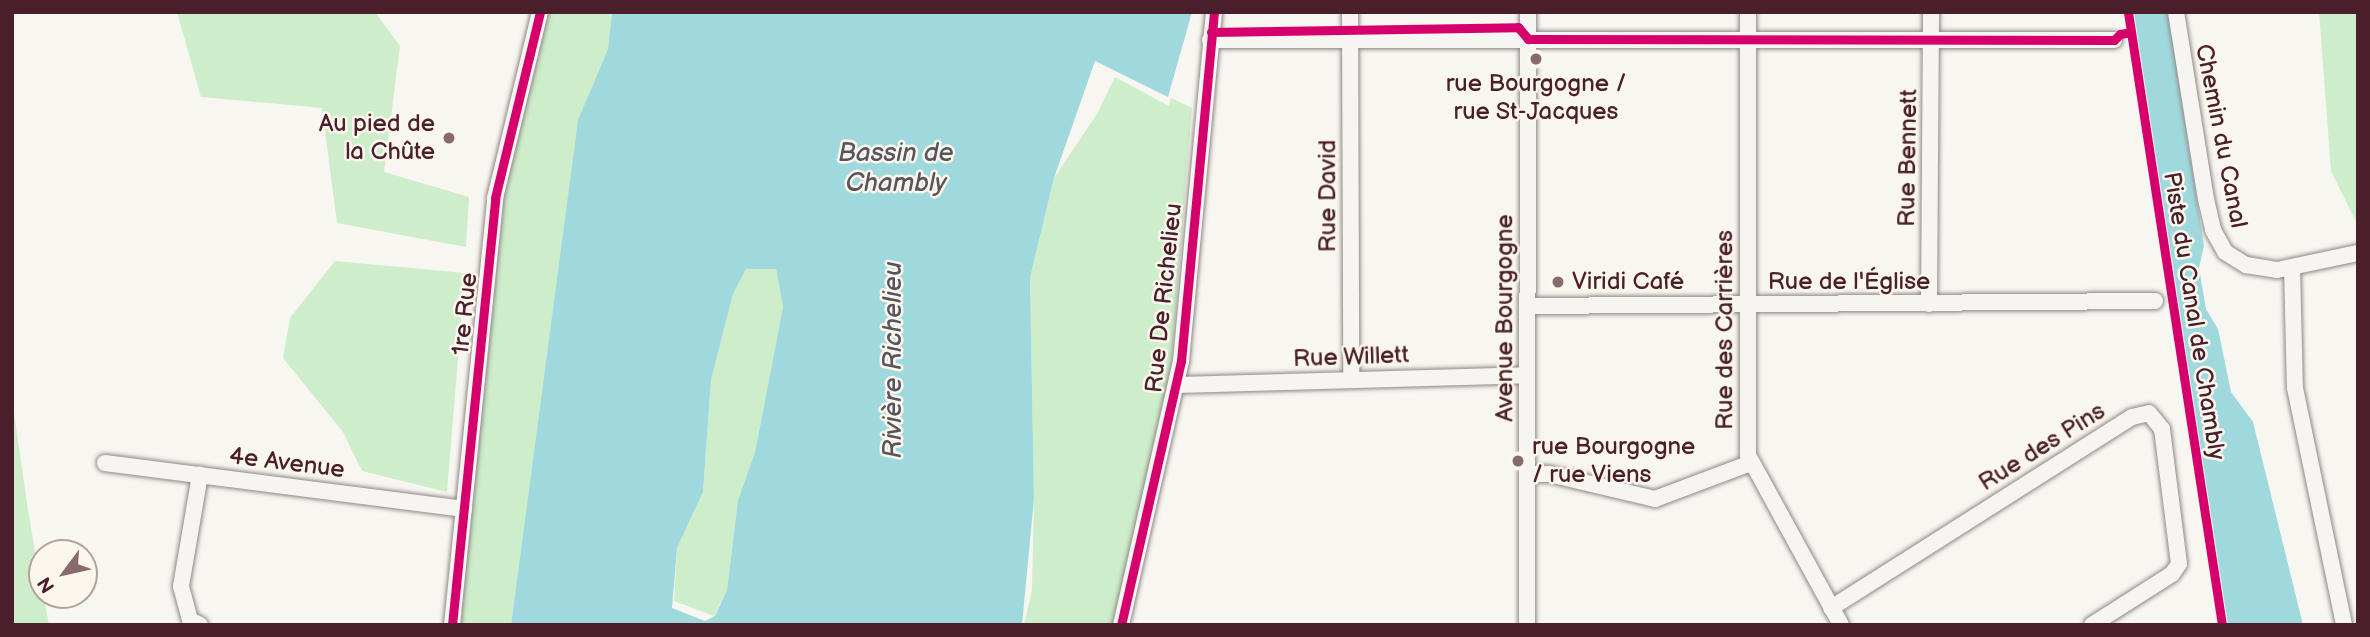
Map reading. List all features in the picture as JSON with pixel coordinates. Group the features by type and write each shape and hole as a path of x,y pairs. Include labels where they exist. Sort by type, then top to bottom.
{"street":[{"name":"1re Rue","path":"452,625 495,198 540,12"},
{"name":"Rue De Richelieu","path":"1121,625 1177,385 1214,12"},
{"name":"Rue David","path":"1350,12 1351,380"},
{"name":"Avenue Bourgogne","path":"1527,625 1528,12"},
{"name":"Rue des Carrières","path":"1748,12 1747,305 1751,463 1841,625"},
{"name":"Rue Bennett","path":"1929,304 1931,12"},
{"name":"Chemin du Canal","path":"2176,12 2206,199 2217,242 2246,265 2292,268 2358,253"},
{"path":"1210,40 2114,40"},
{"path":"2292,268 2295,388 2344,625"},
{"name":"Rue de l'Église","path":"1527,306 2155,301"},
{"name":"Rue Willett","path":"1177,385 1527,375"},
{"name":"Rue des Pins","path":"1831,608 2144,413 2155,416 2162,429 2180,561 2172,574 2092,625"},
{"name":"4e Avenue","path":"104,463 464,509"},
{"path":"1527,474 1549,474 1655,499 1751,463"},
{"path":"200,475 181,586 190,620 200,625"}],"green space":[{"path":"177,12 375,12 400,46 384,172 469,197 466,247 337,223 322,108 201,97"},
{"path":"540,12 612,12 608,49 578,121 511,625 459,625 489,263"},
{"path":"2319,12 2358,12 2358,226 2331,171"},
{"path":"1115,77 1169,106 1171,98 1192,108 1170,383 1116,625 1024,625 1032,590 1034,499 1030,278 1054,178 1097,114"},
{"path":"335,261 465,273 447,492 362,471 343,432 283,358 290,318"},
{"path":"746,269 776,269 783,307 755,452 738,500 727,590 714,616 674,601 677,548 703,492 711,380 733,294"},
{"path":"12,399 33,539 28,539 28,609 46,609 49,625 12,625"}],"water":[{"name":"Bassin de Chambly","path":"612,12 1192,12 1168,97 1095,61 1054,178 1030,278 1034,499 1022,625 511,625 578,120 608,49","holes":["746,269 776,269 783,307 755,452 738,500 727,590 715,616 705,621 672,608 677,548 703,492 711,380 733,294"]},
{"path":"2134,12 2168,12 2204,246 2199,268 2206,309 2218,329 2231,392 2253,422 2303,625 2228,625"}],"cycle path":[{"path":"452,625 495,198 540,12"},
{"path":"1121,625 1181,361 1214,12"},
{"name":"Piste du Canal de Chambly","path":"2128,12 2222,625"},
{"path":"1211,32 1518,27 1528,39 2114,40 2120,34 2131,32"}],"place":[{"name":"rue Bourgogne / rue St-Jacques","path":"1536,59"},
{"name":"Au pied de la Chûte","path":"449,138"},
{"name":"Viridi Café","path":"1558,282"},
{"name":"rue Bourgogne / rue Viens","path":"1518,461"}],"water label":[{"name":"Rivière Richelieu","path":"894,360"}]}
